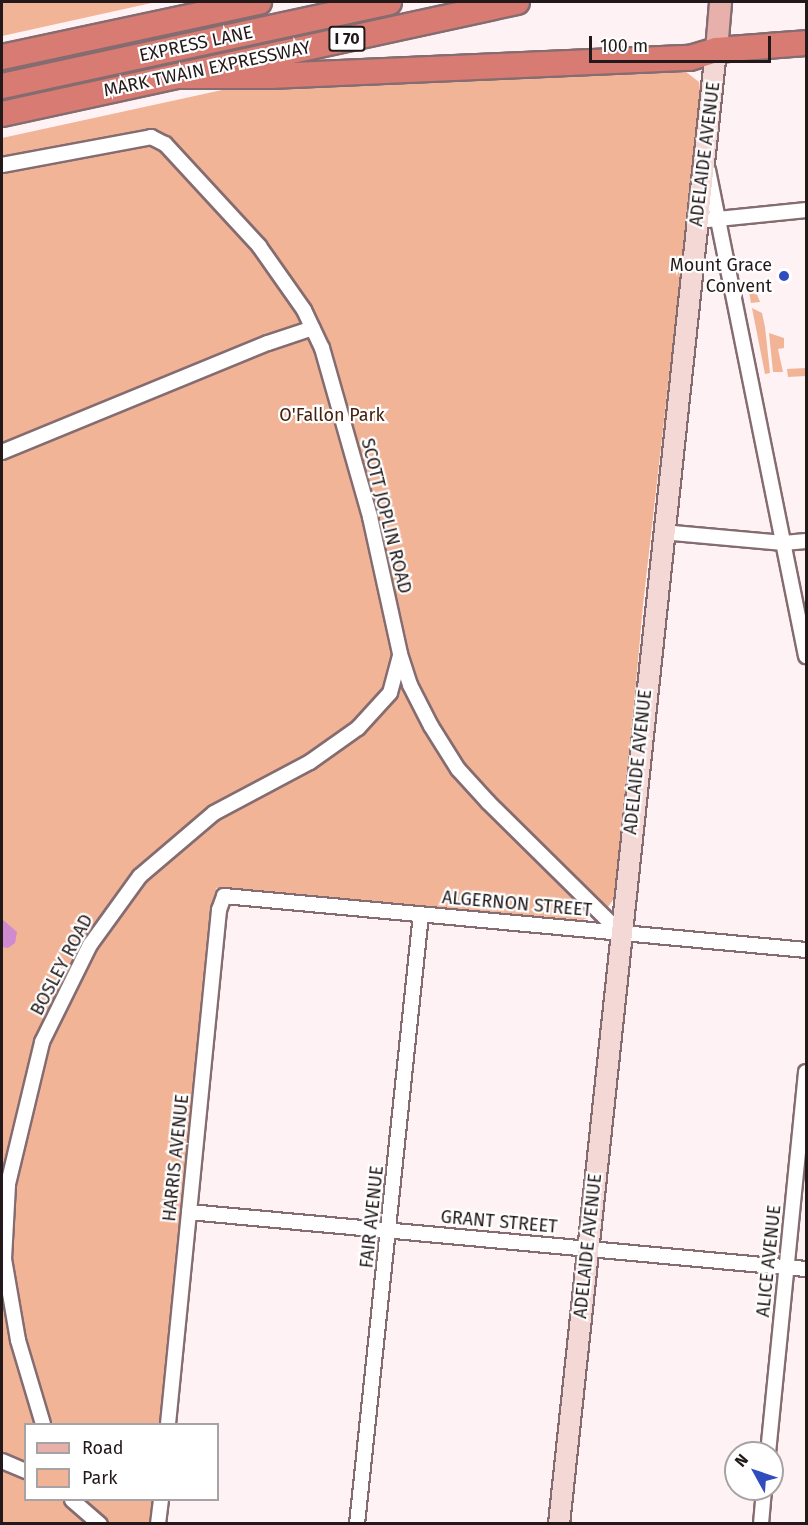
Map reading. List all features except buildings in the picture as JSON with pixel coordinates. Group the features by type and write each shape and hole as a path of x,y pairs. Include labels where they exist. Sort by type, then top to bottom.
{"highway":[{"path":"2,57 259,2"},
{"name":"EXPRESS LANE","path":"2,86 390,2"},
{"name":"MARK TWAIN EXPRESSWAY","path":"3,114 517,2"},
{"path":"177,76 270,76 690,58 716,50 807,44"}],"main road":[{"name":"ADELAIDE AVENUE","path":"559,1524 662,532 705,159 719,11"}],"street":[{"name":"SCOTT JOPLIN ROAD","path":"2,165 141,136 165,144 259,246 284,279 313,328 333,383 367,506 400,654 410,685 458,769 620,932"},
{"path":"705,159 807,656"},
{"path":"697,220 807,210"},
{"path":"2,452 268,343 313,328"},
{"path":"662,532 784,543 807,541"},
{"name":"BOSLEY ROAD","path":"42,1423 18,1340 4,1259 8,1184 42,1042 90,945 140,876 214,813 310,762 358,728 390,693 400,654"},
{"name":"ALGERNON STREET","path":"224,896 807,950"},
{"name":"HARRIS AVENUE","path":"168,1423 219,910 224,896"},
{"name":"FAIR AVENUE","path":"357,1524 421,914"},
{"name":"ALICE AVENUE","path":"769,1441 807,1072"},
{"name":"GRANT STREET","path":"189,1212 807,1269"},
{"path":"2,1461 24,1470"},
{"path":"73,1501 100,1524"},
{"path":"82,1501 90,1514"},
{"path":"158,1524 161,1501"},
{"path":"761,1524 763,1501"}],"green space":[{"path":"2,2 156,2 2,36"},
{"name":"O'Fallon Park","path":"676,64 699,82 701,96 643,605 617,894 608,907 583,920 216,888 160,1423 24,1423 24,1501 152,1501 149,1523 2,1523 2,138 236,87"},
{"path":"753,284 760,302 751,303 748,287"},
{"path":"752,308 762,313 770,373 765,374"},
{"path":"769,333 784,338 784,348 778,349 783,372 773,372"},
{"path":"806,368 806,376 788,377 787,369"}],"shaded area":[{"path":"2,919 17,932 15,943 8,948 2,947"}],"place":[{"name":"Mount Grace Convent","path":"784,276"}]}
